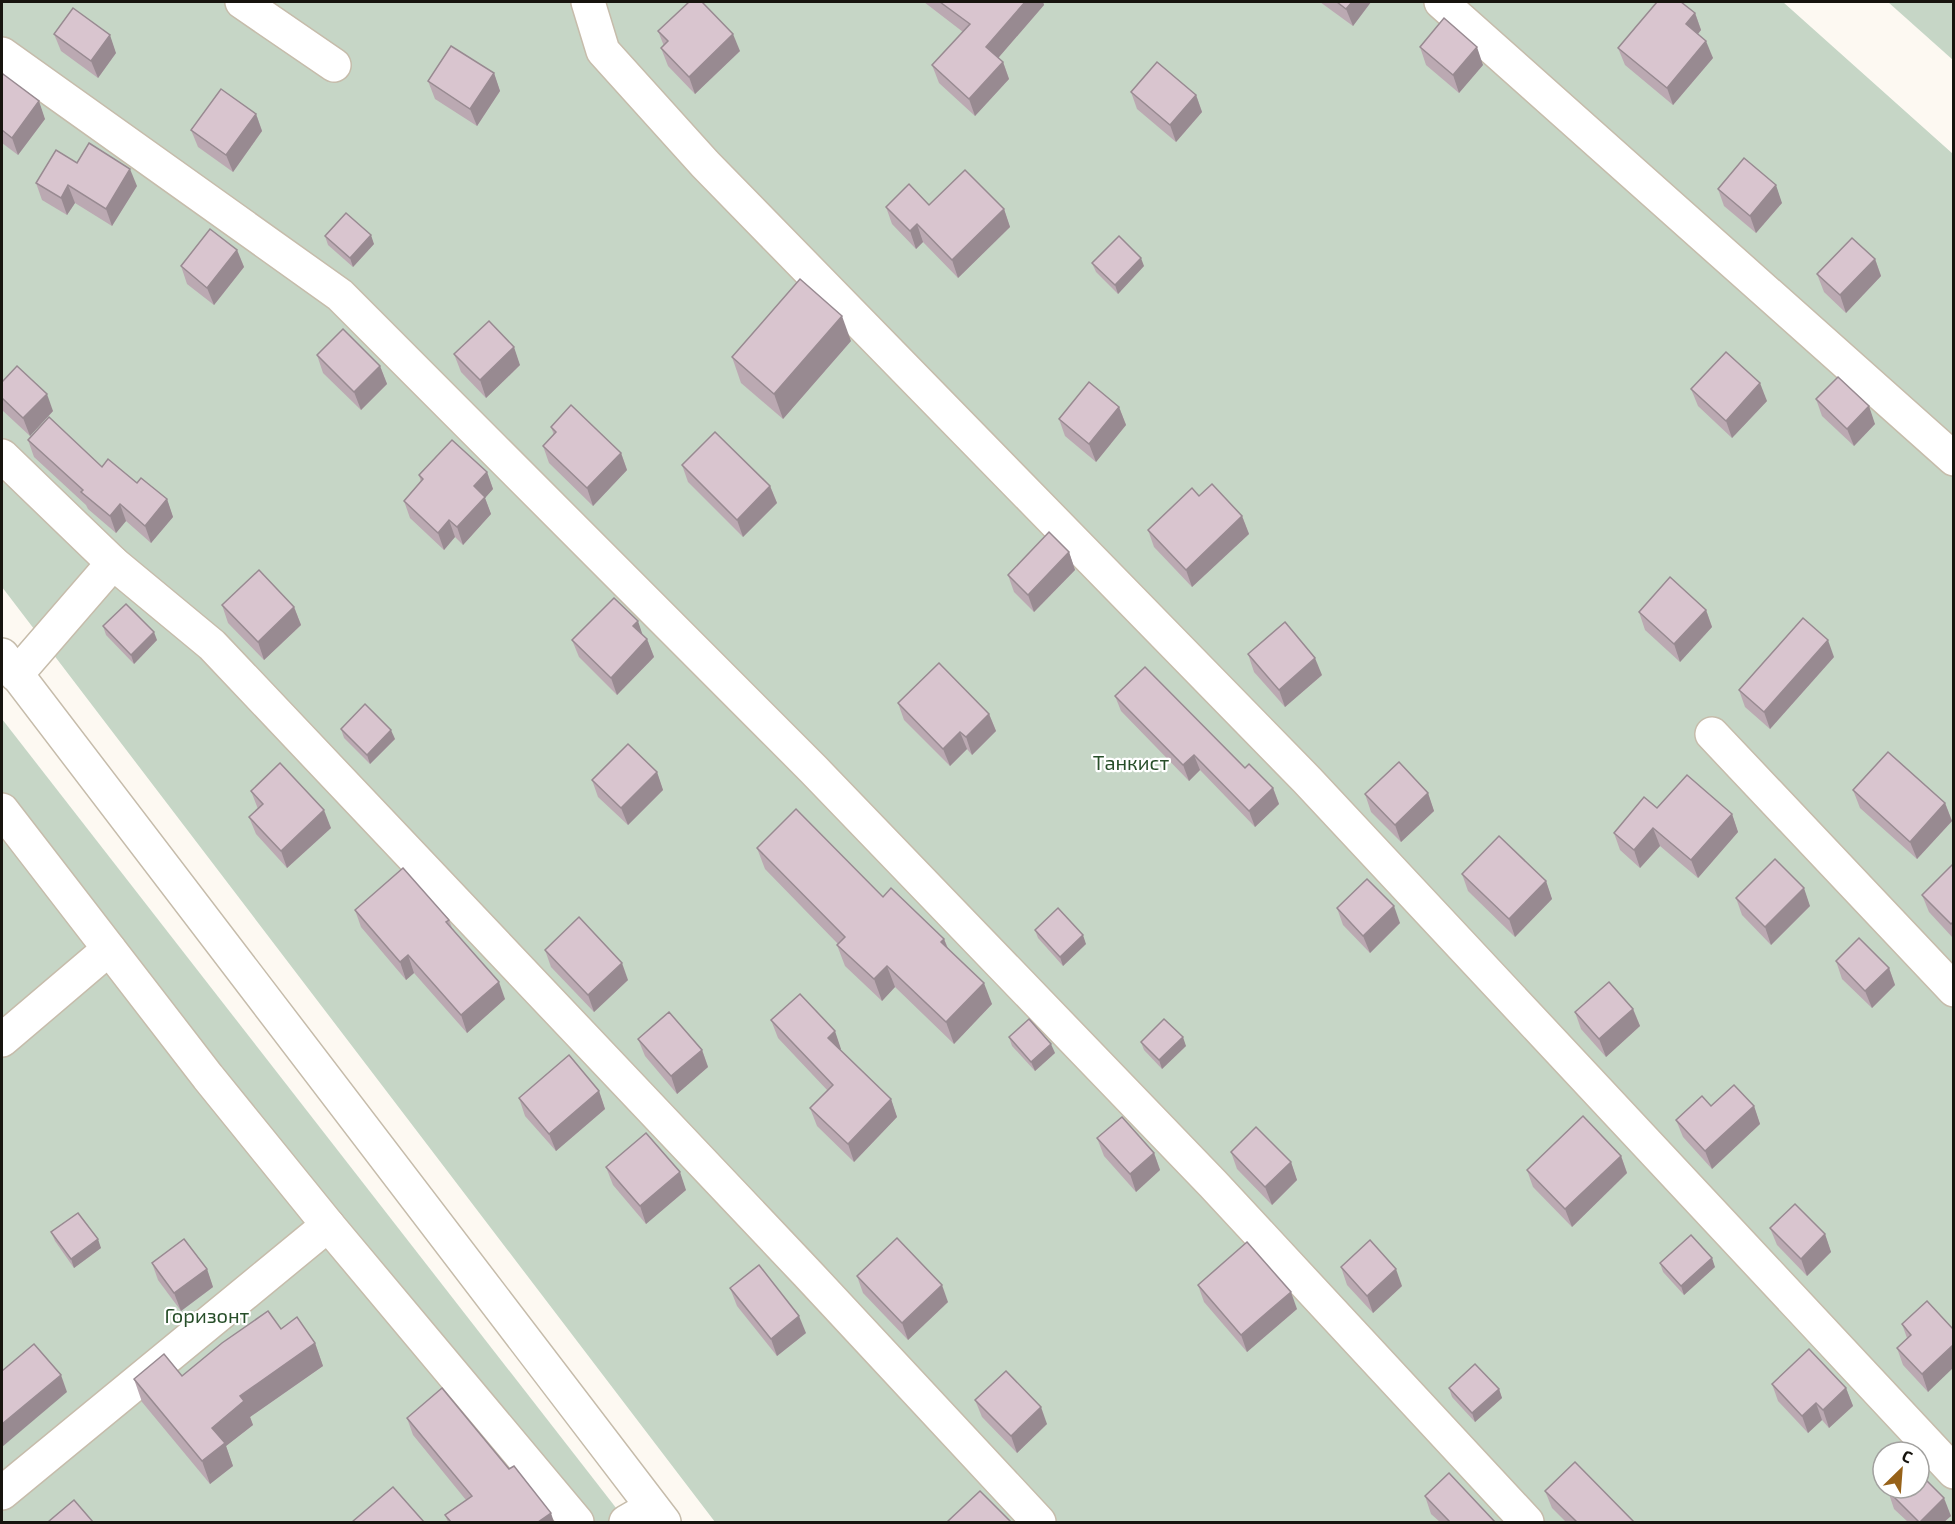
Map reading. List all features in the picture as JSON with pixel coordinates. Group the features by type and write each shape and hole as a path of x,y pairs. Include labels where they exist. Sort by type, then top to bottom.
{"street":[{"path":"242,2 334,65"},
{"path":"588,2 603,51 705,164 1308,780 1953,1472"},
{"path":"1441,2 1953,459"},
{"path":"2,54 340,295 823,778 1213,1184 1527,1522"},
{"path":"2,456 113,563 212,645 791,1256 1039,1522"},
{"path":"113,563 9,665 647,1517"},
{"path":"1712,734 1953,990"},
{"path":"2,810 208,1077 328,1225 577,1522"},
{"path":"2,1040 109,949"},
{"path":"2,1493 328,1225"}],"green space":[{"name":"Танкист","path":"2,2 1783,2 1953,154 1953,1522 715,1522 2,587"},
{"path":"1888,2 1953,2 1953,60"},
{"name":"Горизонт","path":"2,719 627,1522 2,1522"}],"building":[{"path":"689,2 702,2 733,34 689,77 661,48 668,41 658,31"},
{"path":"940,2 1025,2 986,47 1003,62 969,99 932,65 970,24"},
{"path":"1337,2 1352,2 1346,9"},
{"path":"1657,2 1681,2 1695,13 1686,24 1706,41 1667,88 1618,48"},
{"path":"73,8 110,35 91,61 54,34"},
{"path":"1444,18 1477,47 1453,75 1420,47"},
{"path":"451,46 494,73 470,109 428,81"},
{"path":"1157,62 1196,95 1170,125 1131,92"},
{"path":"3,74 39,101 12,138 2,130"},
{"path":"221,89 256,114 226,155 191,130"},
{"path":"89,143 130,169 106,209 68,185 61,198 36,183 56,150 77,163"},
{"path":"1744,158 1776,185 1750,216 1718,189"},
{"path":"965,170 1004,209 952,260 917,224 910,231 886,207 909,184 929,205"},
{"path":"346,213 371,235 350,258 325,236"},
{"path":"210,229 237,250 207,288 181,266"},
{"path":"1119,236 1141,258 1115,285 1092,263"},
{"path":"1852,238 1875,259 1840,295 1817,274"},
{"path":"800,279 842,316 774,394 732,357"},
{"path":"489,321 514,347 480,380 454,354"},
{"path":"343,329 380,366 354,392 317,355"},
{"path":"1726,352 1760,383 1726,421 1691,389"},
{"path":"17,366 47,394 23,418 2,398 2,382"},
{"path":"1838,377 1869,406 1847,429 1816,399"},
{"path":"1089,382 1119,407 1089,444 1059,419"},
{"path":"571,405 621,453 587,488 543,446 556,432 551,427"},
{"path":"49,417 102,467 108,459 137,483 141,478 167,499 145,526 120,504 110,516 81,492 83,490 28,440"},
{"path":"715,432 770,486 737,520 682,465"},
{"path":"452,440 487,472 474,486 485,497 457,527 449,520 438,533 404,501 423,479 419,475"},
{"path":"1212,484 1242,516 1186,570 1148,530 1192,488 1199,496"},
{"path":"1049,532 1069,552 1028,595 1008,575"},
{"path":"259,570 294,607 258,642 222,605"},
{"path":"1670,577 1706,610 1674,644 1639,612"},
{"path":"614,598 638,621 633,626 647,639 611,678 572,640"},
{"path":"126,604 154,632 131,655 103,626"},
{"path":"1803,618 1828,640 1764,712 1739,690"},
{"path":"1285,622 1315,658 1279,690 1248,654"},
{"path":"939,663 989,714 966,737 960,732 943,749 898,703"},
{"path":"1145,667 1245,768 1249,764 1273,788 1249,811 1194,755 1183,765 1115,696"},
{"path":"365,704 391,730 367,755 341,729"},
{"path":"628,744 657,772 621,808 592,780"},
{"path":"1888,752 1945,803 1910,842 1853,790"},
{"path":"1399,762 1428,793 1395,825 1365,794"},
{"path":"280,763 324,810 281,851 249,817 263,804 251,791"},
{"path":"1687,775 1732,814 1691,860 1653,828 1634,850 1614,833 1644,797 1657,808"},
{"path":"796,809 883,897 891,888 944,939 941,942 984,983 946,1022 887,966 874,979 837,945 845,937 757,848"},
{"path":"1499,836 1546,881 1509,919 1462,874"},
{"path":"1775,859 1804,888 1765,927 1736,898"},
{"path":"1953,864 1953,922 1951,924 1922,895"},
{"path":"403,868 449,920 446,922 499,982 461,1015 408,955 400,962 355,910"},
{"path":"1367,879 1394,906 1363,936 1337,908"},
{"path":"1058,908 1083,935 1060,957 1035,930"},
{"path":"579,917 622,963 588,995 545,950"},
{"path":"1859,938 1889,968 1865,991 1836,961"},
{"path":"1609,982 1633,1009 1599,1039 1575,1012"},
{"path":"800,994 835,1031 828,1038 891,1099 848,1144 810,1108 833,1085 771,1020"},
{"path":"669,1012 702,1050 671,1076 638,1039"},
{"path":"1029,1019 1051,1044 1031,1062 1009,1037"},
{"path":"1164,1019 1183,1037 1159,1060 1141,1042"},
{"path":"569,1055 599,1091 549,1134 519,1098"},
{"path":"1734,1085 1754,1106 1705,1151 1676,1120 1702,1096 1711,1106"},
{"path":"1583,1116 1621,1156 1565,1209 1527,1170"},
{"path":"1122,1117 1154,1153 1130,1174 1097,1138"},
{"path":"1256,1127 1291,1162 1265,1187 1231,1152"},
{"path":"646,1133 680,1172 640,1206 606,1167"},
{"path":"1795,1204 1825,1234 1801,1259 1770,1228"},
{"path":"78,1213 98,1239 71,1259 51,1232"},
{"path":"1691,1235 1712,1258 1681,1286 1660,1263"},
{"path":"897,1238 942,1285 902,1323 857,1276"},
{"path":"184,1239 207,1269 174,1293 152,1263"},
{"path":"1370,1240 1396,1269 1367,1296 1341,1267"},
{"path":"1247,1242 1291,1292 1241,1335 1198,1285"},
{"path":"759,1265 799,1316 771,1339 730,1288"},
{"path":"1927,1301 1953,1329 1953,1345 1922,1374 1897,1348 1911,1335 1902,1324"},
{"path":"268,1311 281,1329 297,1317 315,1343 240,1396 244,1401 212,1428 225,1443 202,1461 134,1379 164,1354 182,1376 222,1343"},
{"path":"34,1344 61,1375 2,1424 2,1371"},
{"path":"1809,1349 1846,1388 1823,1410 1816,1403 1802,1416 1772,1384"},
{"path":"1475,1364 1499,1389 1472,1413 1449,1388"},
{"path":"1006,1371 1041,1407 1011,1436 975,1400"},
{"path":"442,1388 509,1469 514,1466 551,1513 538,1522 451,1522 445,1515 472,1496 407,1418"},
{"path":"1575,1462 1634,1522 1577,1522 1545,1491"},
{"path":"1449,1473 1495,1522 1450,1522 1425,1496"},
{"path":"1931,1485 1944,1498 1919,1522 1897,1500 1931,1500"},
{"path":"393,1487 424,1522 352,1522"},
{"path":"980,1491 1011,1522 947,1522"},
{"path":"74,1500 93,1522 48,1522"}]}
